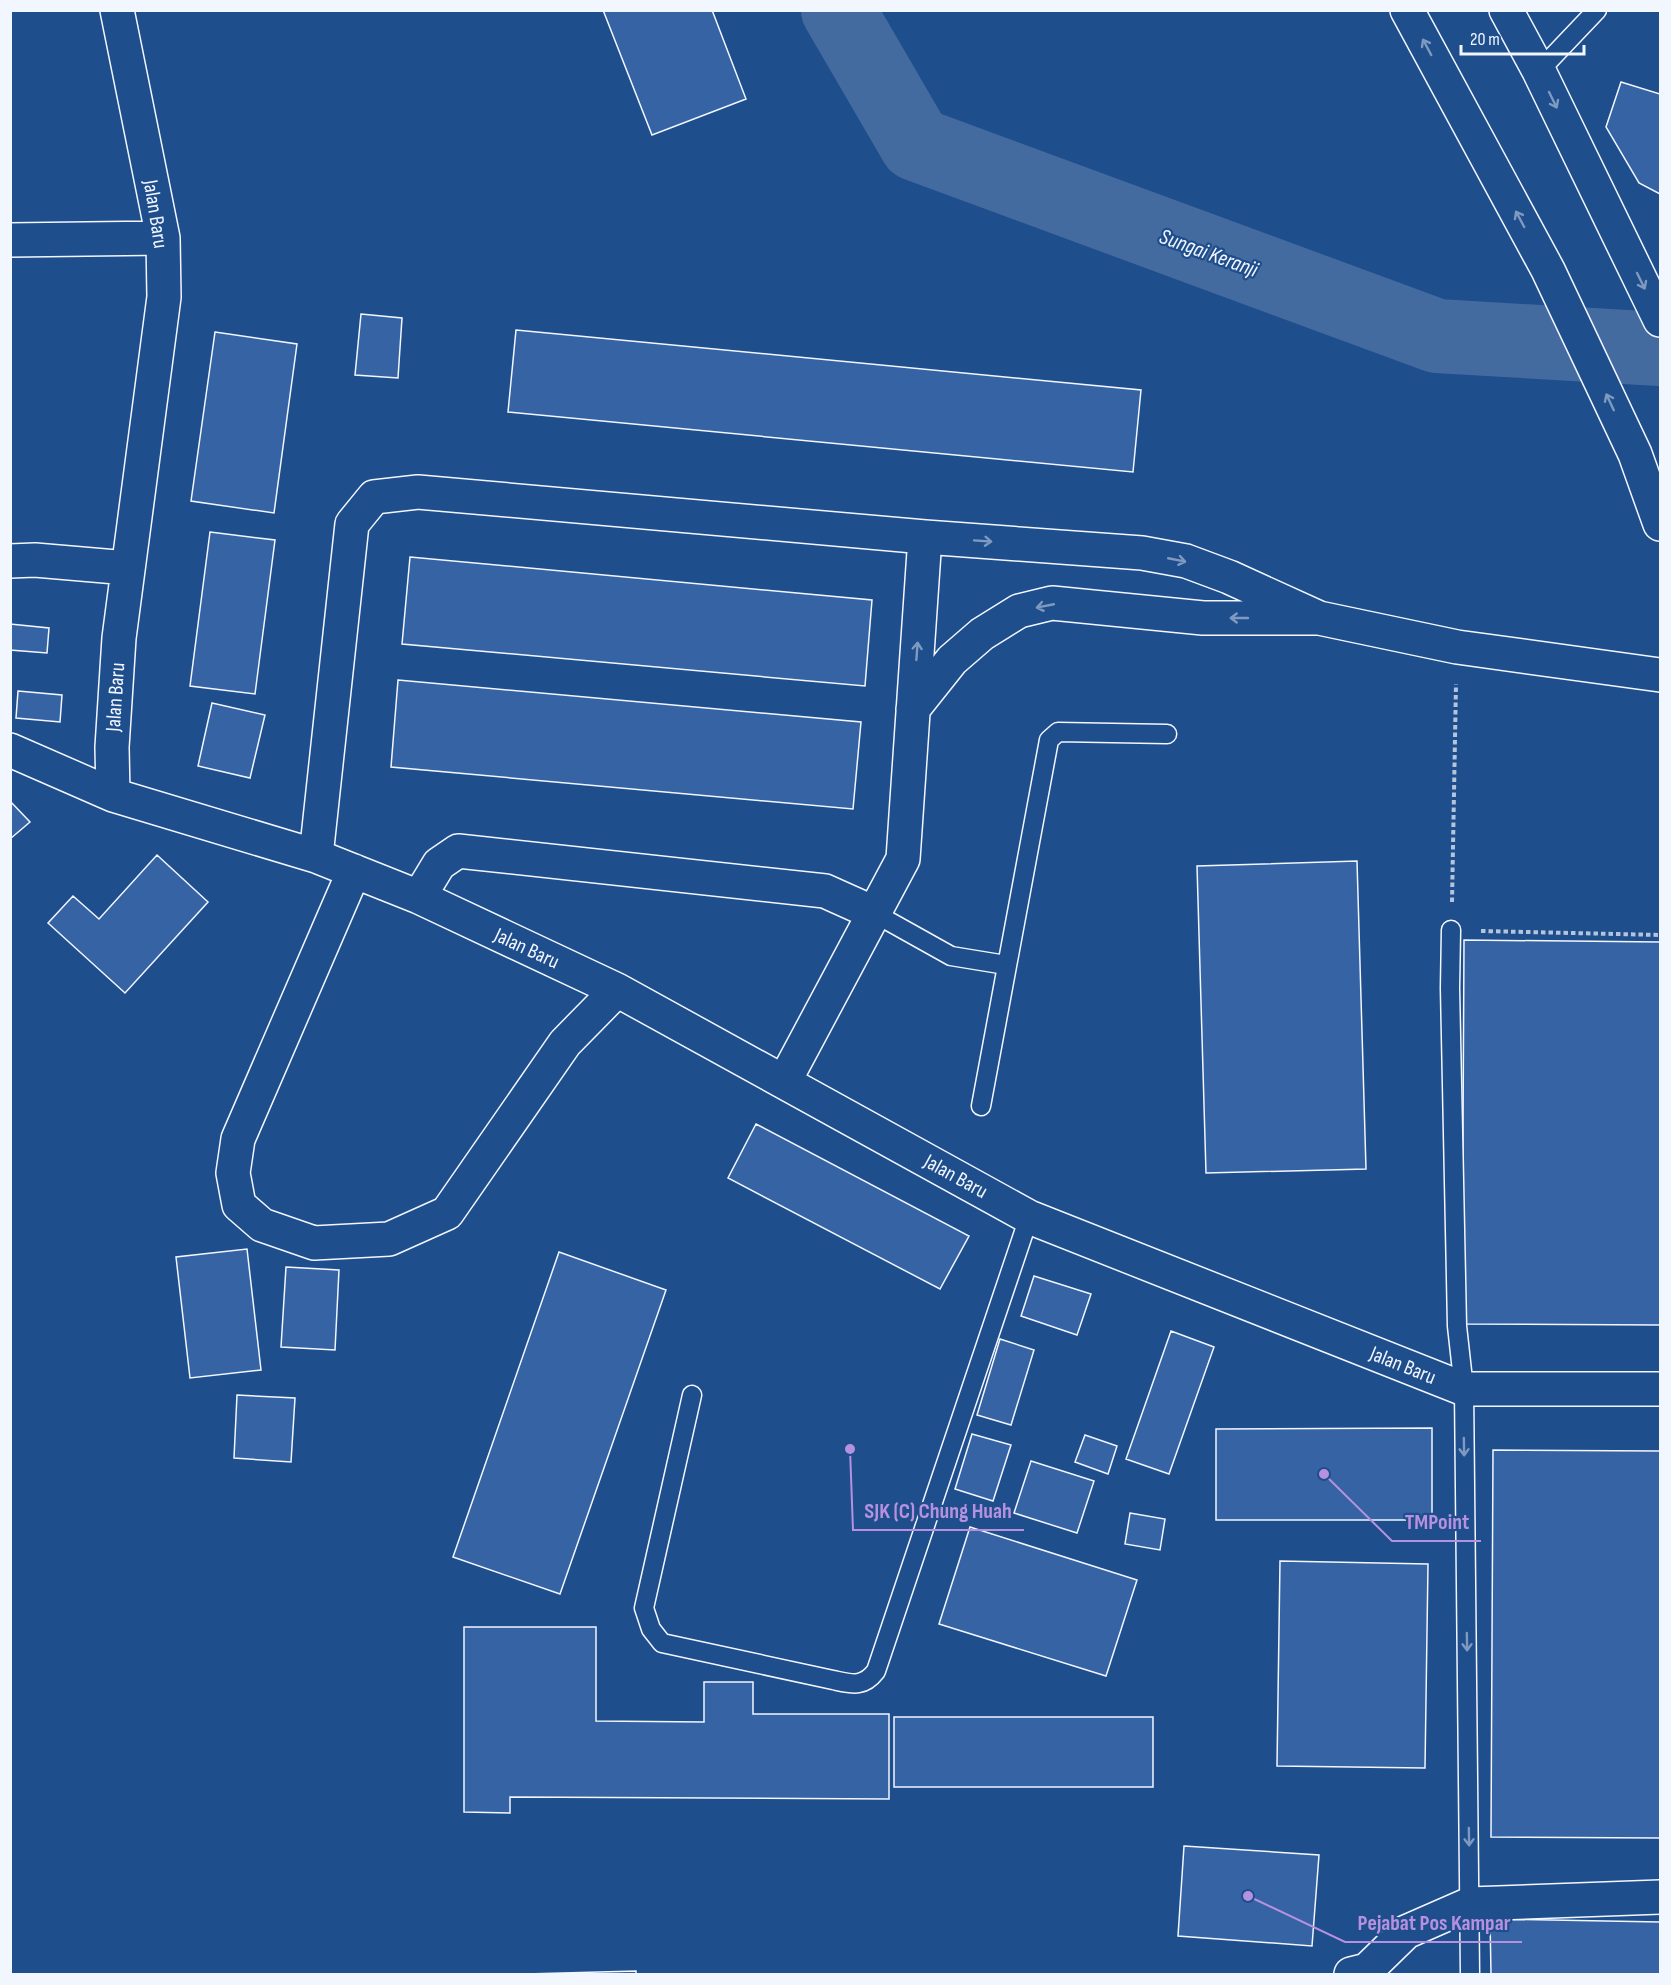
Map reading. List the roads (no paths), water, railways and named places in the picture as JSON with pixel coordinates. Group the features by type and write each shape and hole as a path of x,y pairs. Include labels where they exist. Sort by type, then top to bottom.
{"main road":[{"name":"Jalan Baru","path":"117,10 163,238 164,297 119,638 112,747 113,795 316,856 419,897 617,990 1029,1217 1464,1389 1660,1389"},
{"path":"1407,10 1548,270 1635,454 1660,524"},
{"path":"1506,10 1539,71 1660,320"},
{"path":"10,240 163,238"},
{"path":"316,856 352,524 374,496 418,492 925,537 1142,553 1186,561 1228,577 1319,618"},
{"path":"784,1082 903,860 925,537"},
{"path":"10,561 35,560 128,568"},
{"path":"913,709 952,660 982,634 1019,611 1053,603 1203,618 1319,618 1457,647 1660,675"},
{"path":"10,750 113,795"},
{"path":"419,897 439,864 458,851 825,891 874,913"},
{"path":"354,871 238,1139 233,1173 239,1205 262,1225 314,1243 389,1239 447,1213 564,1043 617,990"},
{"path":"1351,1974 1367,1970 1406,1932 1470,1904 1660,1897"}],"lane":[{"path":"1539,71 1597,10"},
{"path":"981,1106 1049,740 1058,732 1167,734"},
{"path":"874,913 951,956 1006,965"},
{"path":"1451,930 1450,1000 1457,1326 1464,1389 1470,1974"},
{"path":"692,1395 644,1608 651,1629 662,1643 833,1680 855,1684 869,1681 880,1660 1029,1217"}],"waterway":[{"name":"Sungai Keranji","path":"838,10 916,144 1437,336 1660,349"}],"place":[{"name":"SJK (C) Chung Huah","path":"850,1449"},
{"name":"TMPoint","path":"1324,1474"},
{"name":"Pejabat Pos Kampar","path":"1248,1896"}]}
